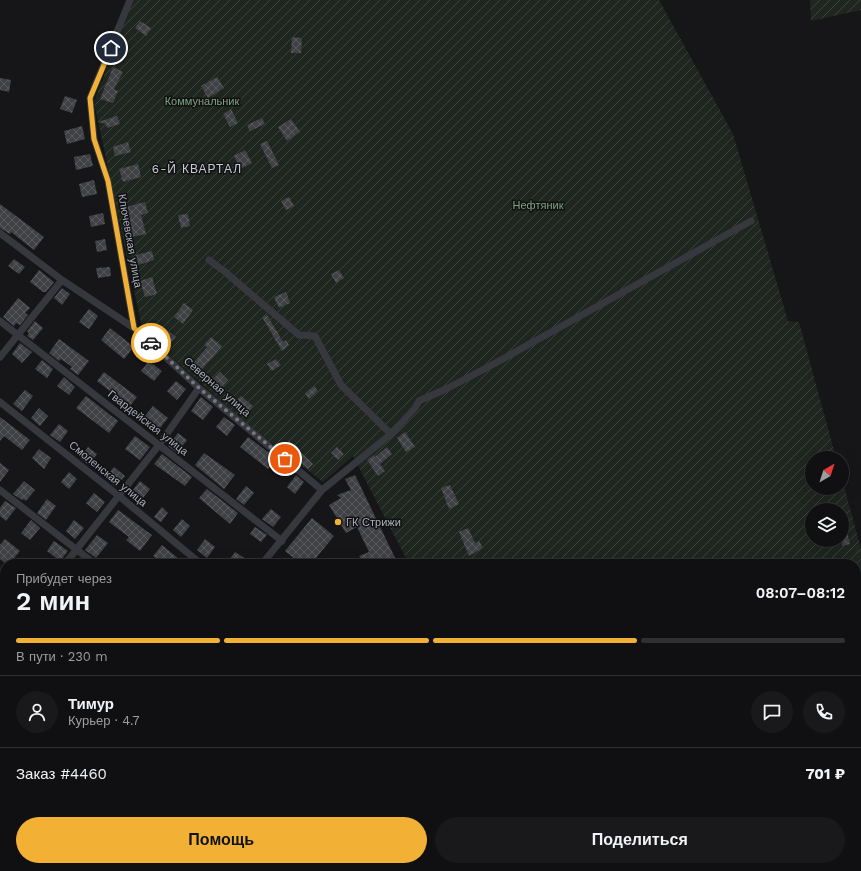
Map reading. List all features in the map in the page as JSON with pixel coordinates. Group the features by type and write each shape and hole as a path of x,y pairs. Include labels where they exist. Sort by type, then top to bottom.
{"street":[{"name":"Ключевская улица","path":"130,0 90,98 94,139 108,181 134,328"},
{"path":"266,559 322,490 391,434 415,408 419,401 490,366 751,220"},
{"name":"Северная улица","path":"0,233 62,280 134,328 199,388 322,490"},
{"path":"209,260 299,335 315,336 341,385 391,434"},
{"path":"0,357 62,280"},
{"name":"Гвардейская улица","path":"0,322 282,541"},
{"path":"69,559 159,445 199,388"},
{"name":"Смоленская улица","path":"0,402 119,496 195,559"},
{"path":"0,490 89,559"}],"green space":[{"name":"Нефтяник","path":"133,0 659,0 733,134 788,321 799,322 834,451 805,451 805,495 846,495 849,503 805,503 805,547 849,547 849,505 861,549 861,559 406,559 353,456 323,482 247,424 143,332 94,102"},
{"path":"810,0 861,0 861,10 811,21"}],"building":[{"path":"140,21 151,28 146,36 135,28"},
{"path":"292,37 302,38 301,53 291,53"},
{"path":"113,67 123,72 114,89 118,91 113,103 100,99"},
{"path":"217,77 224,88 208,98 201,86"},
{"path":"0,78 11,80 9,92 0,90"},
{"path":"65,96 77,100 72,113 60,109"},
{"path":"231,109 238,123 230,127 223,114"},
{"path":"117,116 120,124 107,128 106,124 98,122"},
{"path":"262,118 265,124 250,131 247,125"},
{"path":"291,119 300,132 287,141 278,127"},
{"path":"82,126 85,139 67,144 64,131"},
{"path":"267,141 279,165 272,168 260,144"},
{"path":"128,142 131,152 115,156 113,147"},
{"path":"245,150 252,163 240,169 234,156"},
{"path":"90,154 93,166 76,170 74,157"},
{"path":"138,164 141,177 123,182 119,169"},
{"path":"94,180 97,194 82,197 79,184"},
{"path":"289,197 294,206 286,210 281,201"},
{"path":"145,202 148,213 141,215 146,234 132,237 126,207"},
{"path":"0,204 44,237 34,250 11,232 10,234 0,228"},
{"path":"103,213 105,224 91,227 89,216"},
{"path":"188,214 190,226 181,228 178,215"},
{"path":"105,239 107,250 97,252 95,241"},
{"path":"152,251 154,260 138,265 136,255"},
{"path":"14,259 25,267 19,274 8,266"},
{"path":"110,267 111,276 98,278 96,268"},
{"path":"39,270 54,282 46,292 43,292 30,282"},
{"path":"339,270 344,278 336,283 331,274"},
{"path":"152,277 157,294 145,297 140,281"},
{"path":"62,288 70,294 62,305 54,298"},
{"path":"286,292 290,303 279,308 274,297"},
{"path":"18,298 30,308 25,313 28,315 20,325 16,323 14,326 3,317"},
{"path":"184,303 193,310 183,324 174,317"},
{"path":"89,309 98,316 89,329 79,322"},
{"path":"267,315 283,342 286,340 289,345 282,351 262,317"},
{"path":"35,321 43,328 33,340 27,336 29,333 27,331"},
{"path":"110,328 134,347 124,359 101,340"},
{"path":"166,329 176,337 167,347 157,339"},
{"path":"211,337 222,346 198,374 190,367 207,347 204,345"},
{"path":"59,339 89,361 78,375 70,369 72,367 61,359 59,361 49,353"},
{"path":"20,343 32,352 22,363 12,354"},
{"path":"276,359 281,365 272,371 267,364"},
{"path":"42,360 53,369 47,378 35,369"},
{"path":"149,361 162,371 154,381 141,371"},
{"path":"104,372 137,397 126,411 117,403 120,399 97,381"},
{"path":"220,372 228,380 218,391 209,383"},
{"path":"64,377 75,387 69,395 57,386"},
{"path":"176,381 186,389 177,400 167,391"},
{"path":"314,386 318,391 309,399 305,393"},
{"path":"25,390 33,396 22,411 13,404"},
{"path":"86,396 118,421 109,433 76,408"},
{"path":"241,396 253,406 245,416 232,405"},
{"path":"201,397 213,407 203,420 191,411"},
{"path":"153,406 168,418 156,433 141,421"},
{"path":"39,408 48,416 40,426 31,418"},
{"path":"0,417 30,440 22,450 4,436 0,441"},
{"path":"224,417 235,425 227,436 216,427"},
{"path":"59,424 68,431 60,442 50,435"},
{"path":"405,432 415,447 406,452 397,438"},
{"path":"178,433 187,440 177,453 168,446"},
{"path":"135,436 150,447 140,460 125,449"},
{"path":"248,437 276,458 268,469 240,447"},
{"path":"289,441 313,464 308,469 283,448"},
{"path":"88,447 97,454 89,465 80,458"},
{"path":"337,447 344,454 338,460 331,453"},
{"path":"387,447 392,454 380,464 385,471 378,476 367,460 374,455 375,457"},
{"path":"39,449 51,458 44,469 32,458"},
{"path":"204,453 235,475 224,489 195,465"},
{"path":"162,454 192,477 185,486 154,464"},
{"path":"0,463 9,470 0,482"},
{"path":"114,467 125,476 116,487 105,478"},
{"path":"69,472 77,479 69,489 61,482"},
{"path":"296,475 304,482 295,494 287,487"},
{"path":"355,475 396,559 361,559 359,556 369,552 357,527 346,533 329,505 341,498 337,495 351,490 345,479"},
{"path":"24,481 35,490 26,501 13,494"},
{"path":"140,481 150,489 139,503 129,495"},
{"path":"450,485 459,504 449,509 441,488"},
{"path":"246,486 254,493 244,505 236,499"},
{"path":"207,489 238,513 230,524 199,498"},
{"path":"94,493 105,502 97,512 86,503"},
{"path":"47,499 56,506 46,520 37,513"},
{"path":"5,501 16,508 6,521 0,516 0,508"},
{"path":"162,507 168,513 161,522 154,517"},
{"path":"271,509 281,517 273,527 262,519"},
{"path":"118,510 152,535 140,551 126,540 129,537 109,522"},
{"path":"312,518 334,536 315,559 295,559 285,551"},
{"path":"182,519 190,526 181,537 173,530"},
{"path":"31,520 40,528 30,540 21,533"},
{"path":"74,520 84,528 75,539 66,531"},
{"path":"255,527 267,535 261,542 250,534"},
{"path":"468,528 475,543 479,541 483,548 469,556 459,532"},
{"path":"97,535 108,543 96,558 85,550"},
{"path":"5,539 20,551 13,559 0,559 0,545"},
{"path":"205,539 215,547 207,558 197,550"},
{"path":"54,541 68,551 62,559 57,559 47,551"},
{"path":"162,545 179,559 157,559 153,556"},
{"path":"235,552 246,559 230,559"}],"way so far":[{"path":"151,343 199,388 285,459"}],"place":[{"name":"ГК Стрижи","path":"338,522"}],"district":[{"name":"6-Й КВАРТАЛ","path":"197,169"}],"route":[{"path":"111,48 90,98 94,139 108,181 134,328 151,343"}],"park label":[{"name":"Коммунальник","path":"202,101"}]}
